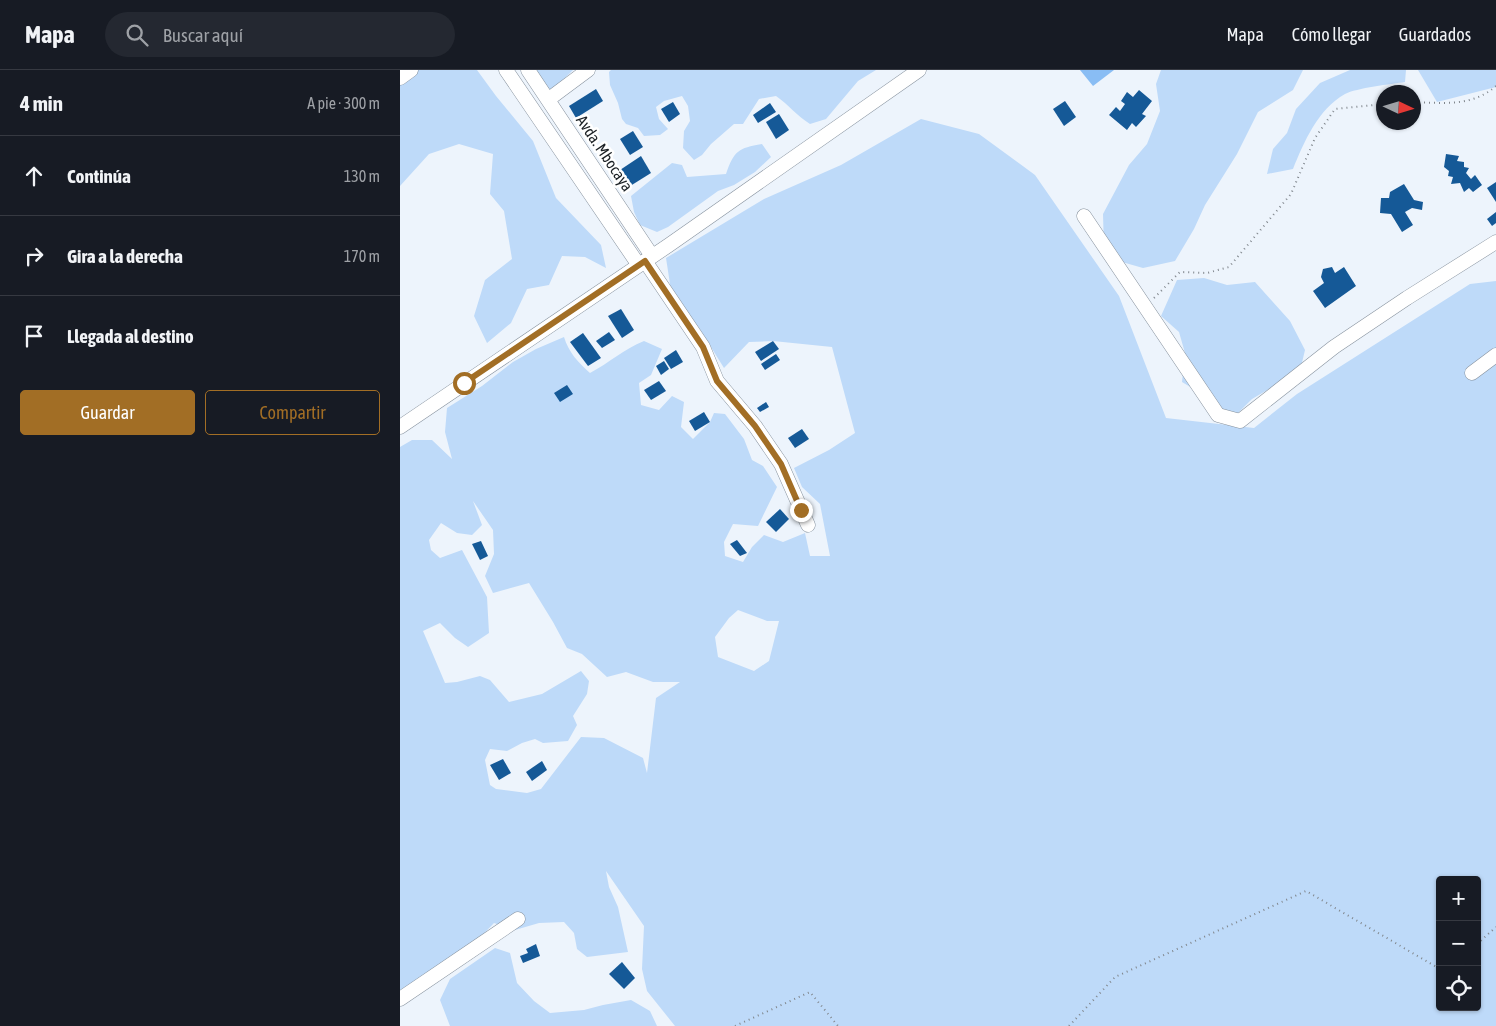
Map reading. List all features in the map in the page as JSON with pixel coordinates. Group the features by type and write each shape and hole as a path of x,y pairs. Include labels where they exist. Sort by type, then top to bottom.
{"street":[{"path":"400,78 412,70"},
{"path":"506,70 645,260 703,347 717,381 755,426 781,464 808,525"},
{"name":"Avda. Mbocaya","path":"528,70 549,99 645,260"},
{"path":"549,99 588,70"},
{"path":"400,426 645,260 919,70"},
{"path":"1084,216 1218,415 1240,421 1334,347 1496,242"},
{"path":"1472,373 1496,355"},
{"path":"400,999 518,919"}],"path":[{"path":"1421,102 1452,104 1485,96 1496,86"},
{"path":"1145,307 1180,272 1207,273 1229,266 1291,194 1315,138 1335,109 1376,105"},
{"path":"1069,1026 1115,976 1306,891 1436,967"},
{"path":"1481,940 1496,927"},
{"path":"735,1026 810,992 838,1026"}],"shaded area":[{"path":"400,70 477,70 533,141 556,198 601,245 606,268 585,257 562,256 549,285 527,289 511,323 487,343 474,316 485,280 512,259 504,211 490,194 493,154 459,144 429,154 400,186"},
{"path":"529,70 573,70 551,92 541,88"},
{"path":"611,70 876,70 858,81 826,119 810,124 776,96 759,99 743,124 734,124 711,144 702,155 694,160 683,148 684,131 690,121 688,106 682,96 664,101 656,107 659,119 668,129 660,135 644,136 638,128 626,124 622,119 618,103 610,85 609,72"},
{"path":"1161,70 1303,70 1293,90 1258,112 1237,154 1205,205 1194,229 1175,261 1143,268 1122,262 1104,249 1103,214 1129,165 1147,144 1160,111 1156,84"},
{"path":"1350,70 1406,70 1405,82 1376,85 1350,92 1335,100 1313,127 1293,169 1267,174 1273,149 1287,133 1296,109 1320,83"},
{"path":"1418,70 1496,70 1496,87 1437,102"},
{"path":"921,119 979,134 1035,175 1119,296 1166,418 1254,428 1297,394 1470,284 1496,281 1496,1026 675,1026 647,991 642,969 644,926 606,871 609,887 618,907 628,952 587,957 577,949 574,933 564,922 539,923 515,930 494,923 472,946 400,991 400,447 412,440 432,440 452,459 445,432 447,408 482,386 513,362 536,349 564,337 574,357 590,373 644,341 662,349 651,375 639,383 641,405 659,410 672,396 684,402 681,427 693,439 710,422 714,413 725,414 744,439 752,460 763,466 777,487 758,526 733,524 724,542 725,556 743,562 752,547 764,535 783,542 805,533 810,556 830,556 820,504 802,487 794,468 829,450 855,433 832,347 773,341 749,342 724,368 699,328 672,297 666,258 764,199 841,165","holes":["473,501 493,530 494,554 485,576 493,593 529,583 567,648 582,654 607,677 626,672 653,682 680,682 656,698 647,773 643,758 604,738 581,737 541,789 527,793 496,789 490,785 485,760 490,749 507,751 535,739 543,743 568,741 577,725 573,716 587,694 589,681 581,671 542,694 509,702 490,680 480,676 445,683 423,631 440,623 455,638 468,647 489,633 487,597 462,550 440,558 431,550 429,540 441,523 457,533 472,535 482,525","738,610 767,621 779,621 769,661 754,671 718,657 715,637 729,618"]},
{"path":"762,144 771,157 755,172 734,185 718,191 668,227 657,232 640,225 634,212 631,196 672,163 682,165 687,177 726,174 738,152 747,147"},
{"path":"1204,278 1227,285 1255,282 1290,321 1305,350 1300,371 1252,399 1233,418 1182,382 1185,353 1179,332 1161,316 1177,280"},
{"path":"495,948 510,953 517,983 534,1001 550,1013 584,1010 631,1000 650,1011 657,1026 450,1026 440,1000 450,979"}],"water":[{"path":"1080,70 1114,70 1093,86"}],"building":[{"path":"596,89 603,101 576,118 569,106"},
{"path":"1139,90 1152,101 1142,114 1146,116 1136,127 1132,123 1127,130 1109,115 1116,107 1120,111 1125,104 1121,101 1127,92 1133,97"},
{"path":"1065,101 1076,117 1064,126 1053,109"},
{"path":"673,102 680,114 669,122 661,109"},
{"path":"770,103 776,112 758,123 753,115"},
{"path":"779,114 789,130 776,139 766,122"},
{"path":"633,131 643,147 630,155 620,139"},
{"path":"1446,154 1459,156 1457,161 1464,162 1464,167 1469,168 1466,173 1471,179 1475,175 1482,185 1473,192 1469,188 1464,192 1460,183 1451,184 1453,177 1448,176 1449,171 1444,167"},
{"path":"641,156 651,173 627,188 617,172"},
{"path":"1496,182 1496,202 1487,188"},
{"path":"1404,184 1414,200 1423,202 1422,210 1412,208 1405,212 1413,225 1402,232 1391,214 1380,213 1381,198 1389,198 1390,192"},
{"path":"1496,212 1496,223 1492,226 1487,219"},
{"path":"1332,267 1335,273 1344,267 1356,286 1325,308 1313,291 1324,283 1321,277 1323,269"},
{"path":"621,309 634,330 622,338 608,316"},
{"path":"609,332 615,340 602,348 596,341"},
{"path":"583,333 601,358 588,366 570,342"},
{"path":"773,341 779,349 761,361 755,352"},
{"path":"676,350 683,362 671,369 664,358"},
{"path":"776,354 780,360 765,370 761,364"},
{"path":"664,361 669,369 661,375 656,366"},
{"path":"659,381 666,391 651,400 644,390"},
{"path":"567,385 573,394 560,402 554,393"},
{"path":"766,402 769,407 760,412 757,408"},
{"path":"704,412 710,422 695,431 689,421"},
{"path":"802,429 809,439 795,448 788,438"},
{"path":"780,509 789,519 776,532 766,522"},
{"path":"737,540 747,553 740,556 730,544"},
{"path":"481,541 488,556 480,560 472,544"},
{"path":"503,759 511,773 499,780 490,765"},
{"path":"542,761 547,770 532,781 526,772"},
{"path":"536,944 540,956 523,963 520,956 528,953 526,949"},
{"path":"622,962 635,978 624,989 609,974"}],"route":[{"path":"464,383 645,261 703,347 717,381 755,426 781,464 801,510"}]}
